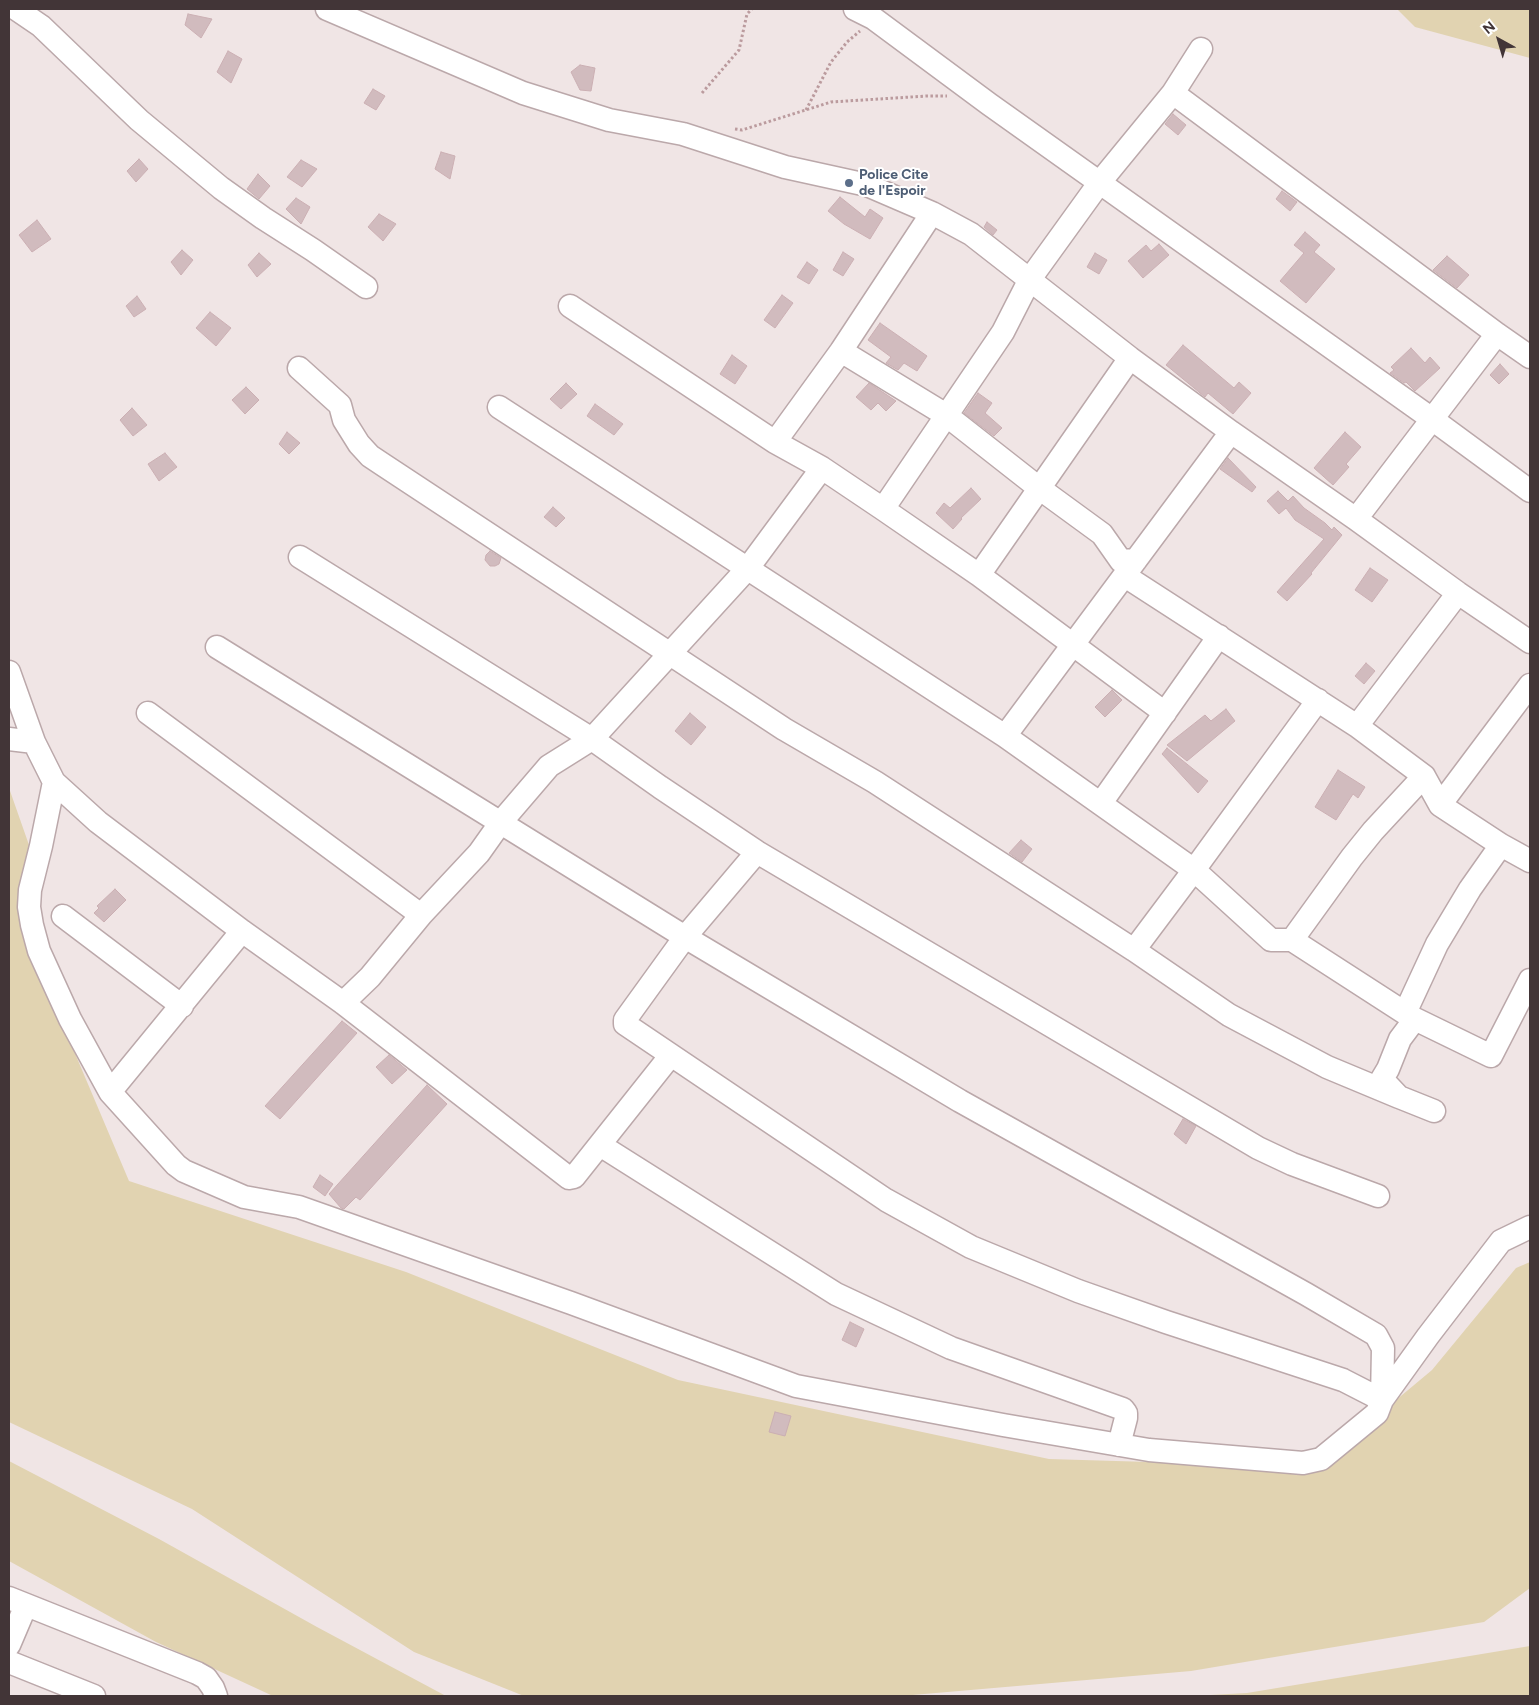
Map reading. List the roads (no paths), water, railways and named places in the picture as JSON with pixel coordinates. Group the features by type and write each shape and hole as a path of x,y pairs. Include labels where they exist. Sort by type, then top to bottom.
{"street":[{"path":"16,9 41,26 140,120 214,182 263,218 366,287"},
{"path":"327,9 523,93 608,120 683,134 785,167 867,185 932,213 971,234 1130,358 1231,432 1458,593 1530,641"},
{"path":"864,14 1530,491"},
{"path":"883,509 1003,332 1030,279 1100,182 1173,93 1201,49"},
{"path":"1173,93 1497,334 1530,356"},
{"path":"775,442 841,351 932,213"},
{"path":"570,306 775,442 822,468 883,509 979,575 1165,713"},
{"path":"1356,519 1497,334"},
{"path":"841,351 946,415 1039,488 1102,534 1121,561 1219,636 1357,726 1424,776 1440,805 1501,845 1530,861"},
{"path":"979,575 1130,358"},
{"path":"299,368 340,405 341,412 350,430 370,456 784,729 875,782 1134,950 1229,1015 1327,1067 1434,1112"},
{"path":"499,407 1005,736 1194,870 1271,940 1292,940 1410,1016 1491,1056 1530,980"},
{"path":"1005,736 1231,432"},
{"path":"343,1003 370,977 421,914 479,853 501,822 549,766 592,739 748,568 822,468"},
{"path":"300,557 592,739 757,852 1258,1148 1292,1164 1378,1196"},
{"path":"1357,726 1458,593"},
{"path":"1101,804 1219,636"},
{"path":"217,647 685,937 960,1102 1306,1294 1376,1335 1383,1348 1382,1400"},
{"path":"9,672 34,742 54,782 98,822 242,931 343,1003 569,1178 574,1177 671,1055"},
{"path":"1440,805 1530,685"},
{"path":"1134,950 1318,700"},
{"path":"148,712 421,914"},
{"path":"9,739 34,742"},
{"path":"1292,940 1352,857 1373,831 1424,776"},
{"path":"54,782 30,890 32,925 39,951 70,1019 110,1092 176,1165 184,1171 244,1196 299,1207 571,1303 796,1386 1149,1450 1303,1463 1312,1462 1321,1459 1377,1413 1382,1400 1501,1240 1530,1227"},
{"path":"1399,1097 1382,1079 1388,1070 1437,944 1470,889 1501,845"},
{"path":"757,852 685,937 624,1022 625,1024 886,1200 971,1247 1078,1291 1343,1380 1382,1400"},
{"path":"63,916 182,1006"},
{"path":"110,1092 242,931"},
{"path":"600,1145 836,1294 951,1348 1123,1409 1126,1413 1126,1418 1119,1445"},
{"path":"9,1646 17,1601 197,1672 206,1678 216,1696"},
{"path":"9,1662 94,1696"}],"place":[{"name":"Police Cite de l'Espoir","path":"849,183"}]}
